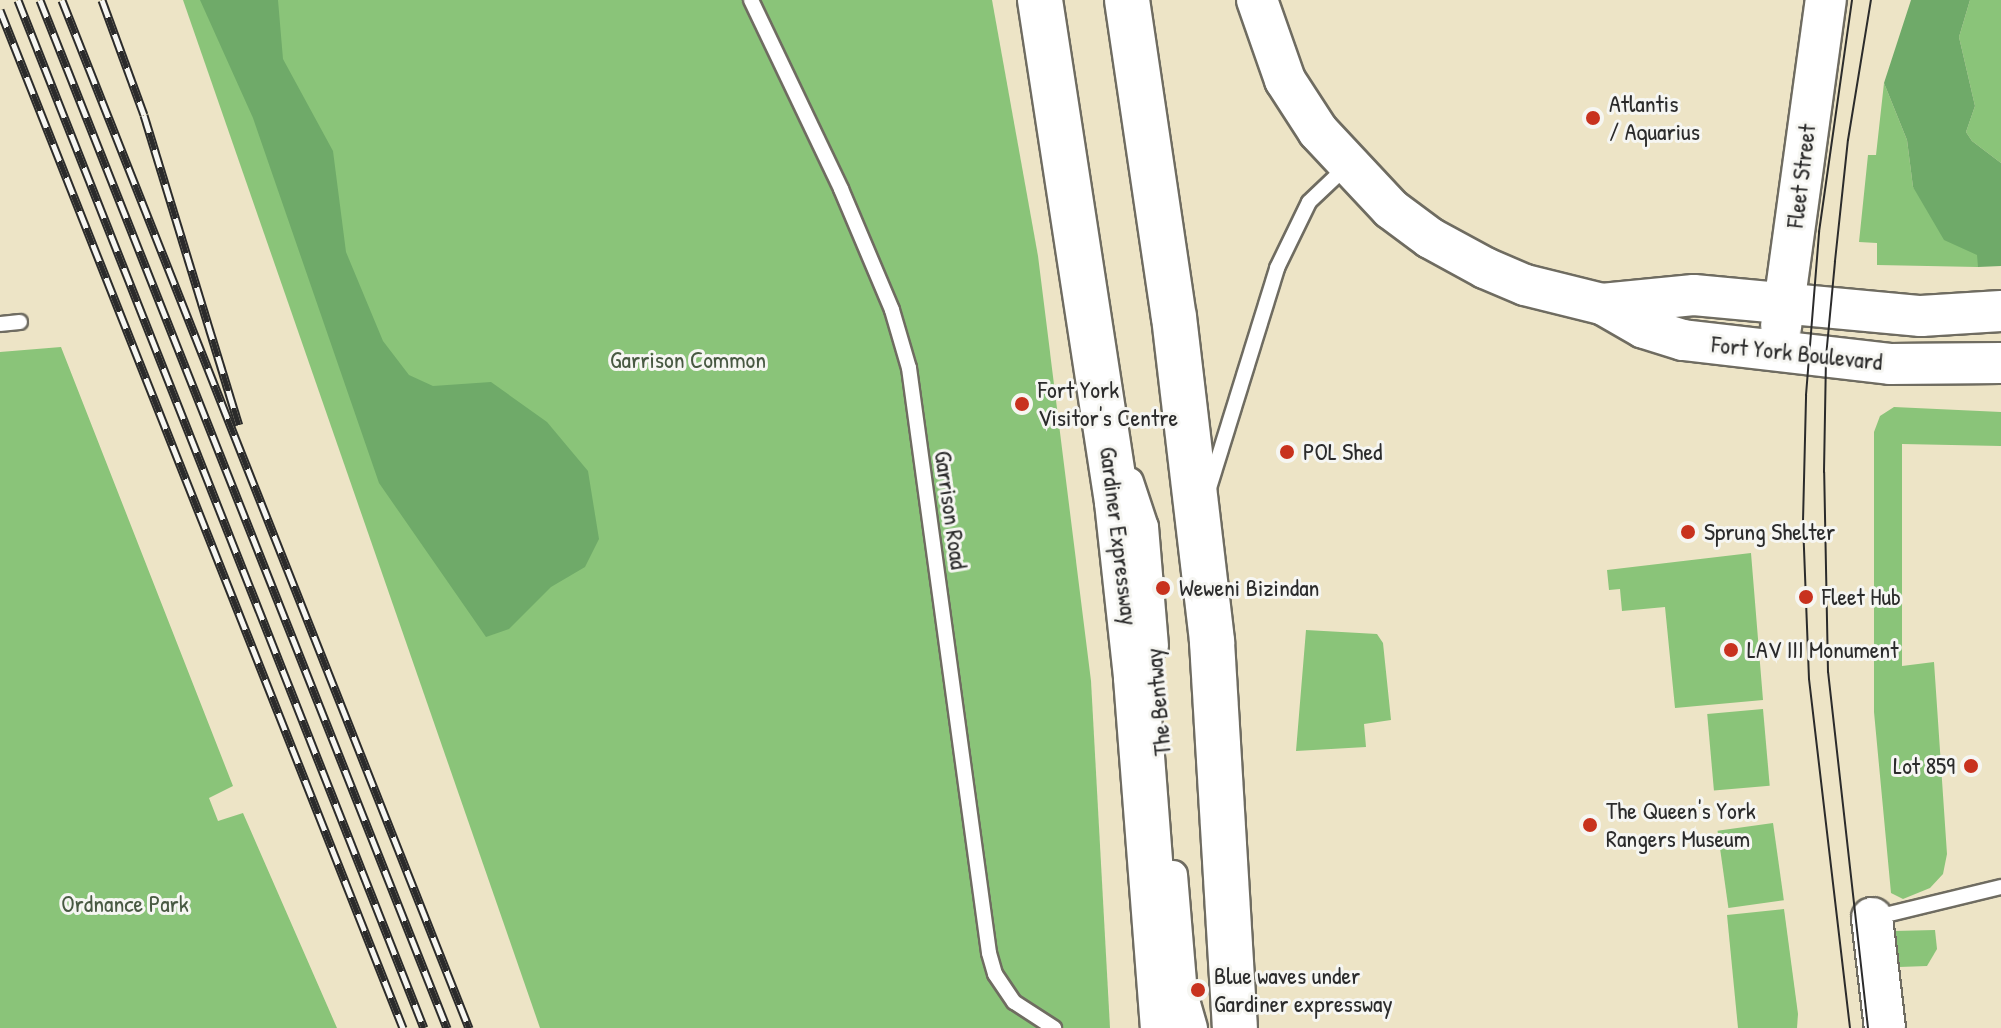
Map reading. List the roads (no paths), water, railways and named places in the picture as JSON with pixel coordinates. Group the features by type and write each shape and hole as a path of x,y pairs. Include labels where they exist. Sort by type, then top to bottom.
{"highway":[{"name":"Gardiner Expressway","path":"1040,0 1117,502 1138,694 1163,1028"},
{"path":"1127,0 1174,317 1212,642 1235,1028"}],"street":[{"name":"The Bentway","path":"1053,0 1117,447 1144,527 1183,993 1193,1028"},
{"name":"Fort York Boulevard","path":"1257,0 1285,80 1318,131 1391,209 1451,251 1525,285 1602,304 1644,328 1683,340 1890,364 2001,363"},
{"name":"Fleet Street","path":"1778,351 1826,0"},
{"name":"Fort York Boulevard","path":"1602,304 1694,295 1921,316 2001,311"},
{"path":"1872,918 1885,1028"}],"lane":[{"name":"Garrison Road","path":"751,0 841,189 892,310 909,368 989,953 995,974 1014,1002 1054,1028"},
{"path":"1248,1028 1208,495 1277,268 1309,202 1348,165"},
{"path":"0,324 20,322"},
{"path":"1872,918 2001,887"}],"tram line":[{"path":"1850,1028 1809,679 1803,521 1806,395 1819,232 1852,0"},
{"path":"1868,1028 1828,672 1824,472 1826,357 1835,261 1848,140 1871,0"}],"railway":[{"path":"18,0 424,1028"},
{"path":"40,0 447,1028"},
{"path":"62,0 469,1028"},
{"path":"102,0 144,115 239,425"},
{"path":"0,10 403,1028"}],"place":[{"name":"Atlantis / Aquarius","path":"1593,118"},
{"name":"Fort York Visitor's Centre","path":"1022,404"},
{"name":"POL Shed","path":"1287,452"},
{"name":"Sprung Shelter","path":"1688,532"},
{"name":"Weweni Bizindan","path":"1163,588"},
{"name":"Fleet Hub","path":"1806,597"},
{"name":"LAV III Monument","path":"1731,650"},
{"name":"Lot 859","path":"1971,766"},
{"name":"The Queen's York Rangers Museum","path":"1590,825"},
{"name":"Blue waves under Gardiner expressway","path":"1198,990"}],"park label":[{"name":"Garrison Common","path":"688,360"},
{"name":"Ordnance Park","path":"125,904"}]}
